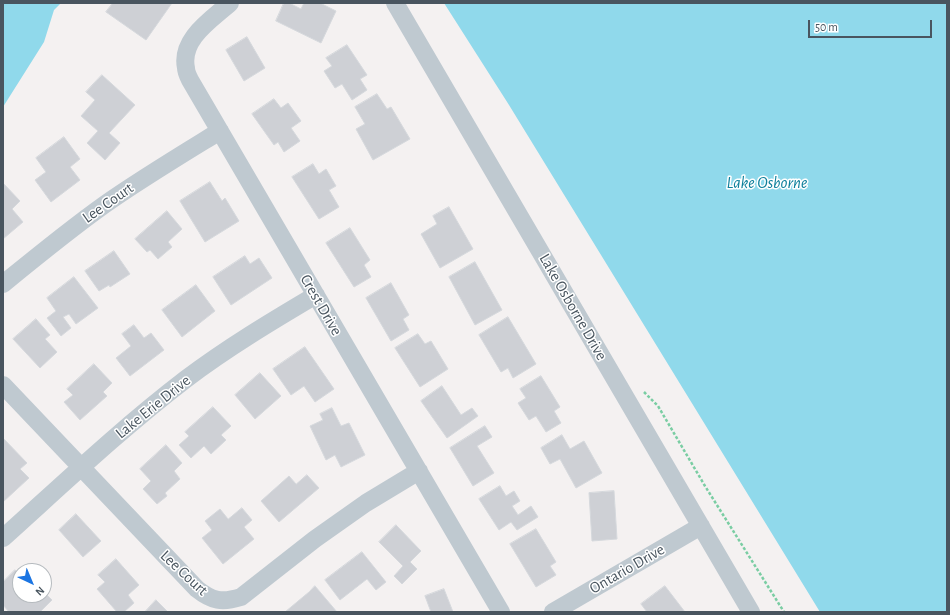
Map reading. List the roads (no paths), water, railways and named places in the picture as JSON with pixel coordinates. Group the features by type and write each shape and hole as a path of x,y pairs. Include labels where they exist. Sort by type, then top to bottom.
{"street":[{"name":"Crest Drive","path":"230,3 195,35 188,44 185,56 186,68 190,80 501,612"},
{"name":"Lake Osborne Drive","path":"395,3 751,612"},
{"name":"Lee Court","path":"3,284 45,249 104,205 165,164 220,131"},
{"name":"Lake Erie Drive","path":"3,538 134,421 187,378 257,330 316,295"},
{"name":"Lee Court","path":"3,385 197,589 206,596 218,600 230,600 241,597 315,539 366,503 419,471"},
{"name":"Ontario Drive","path":"553,612 701,526"}],"water":[{"path":"3,3 61,3 54,10 44,42 3,107"},
{"name":"Lake Osborne","path":"444,3 947,3 947,612 820,612 509,105"}]}
